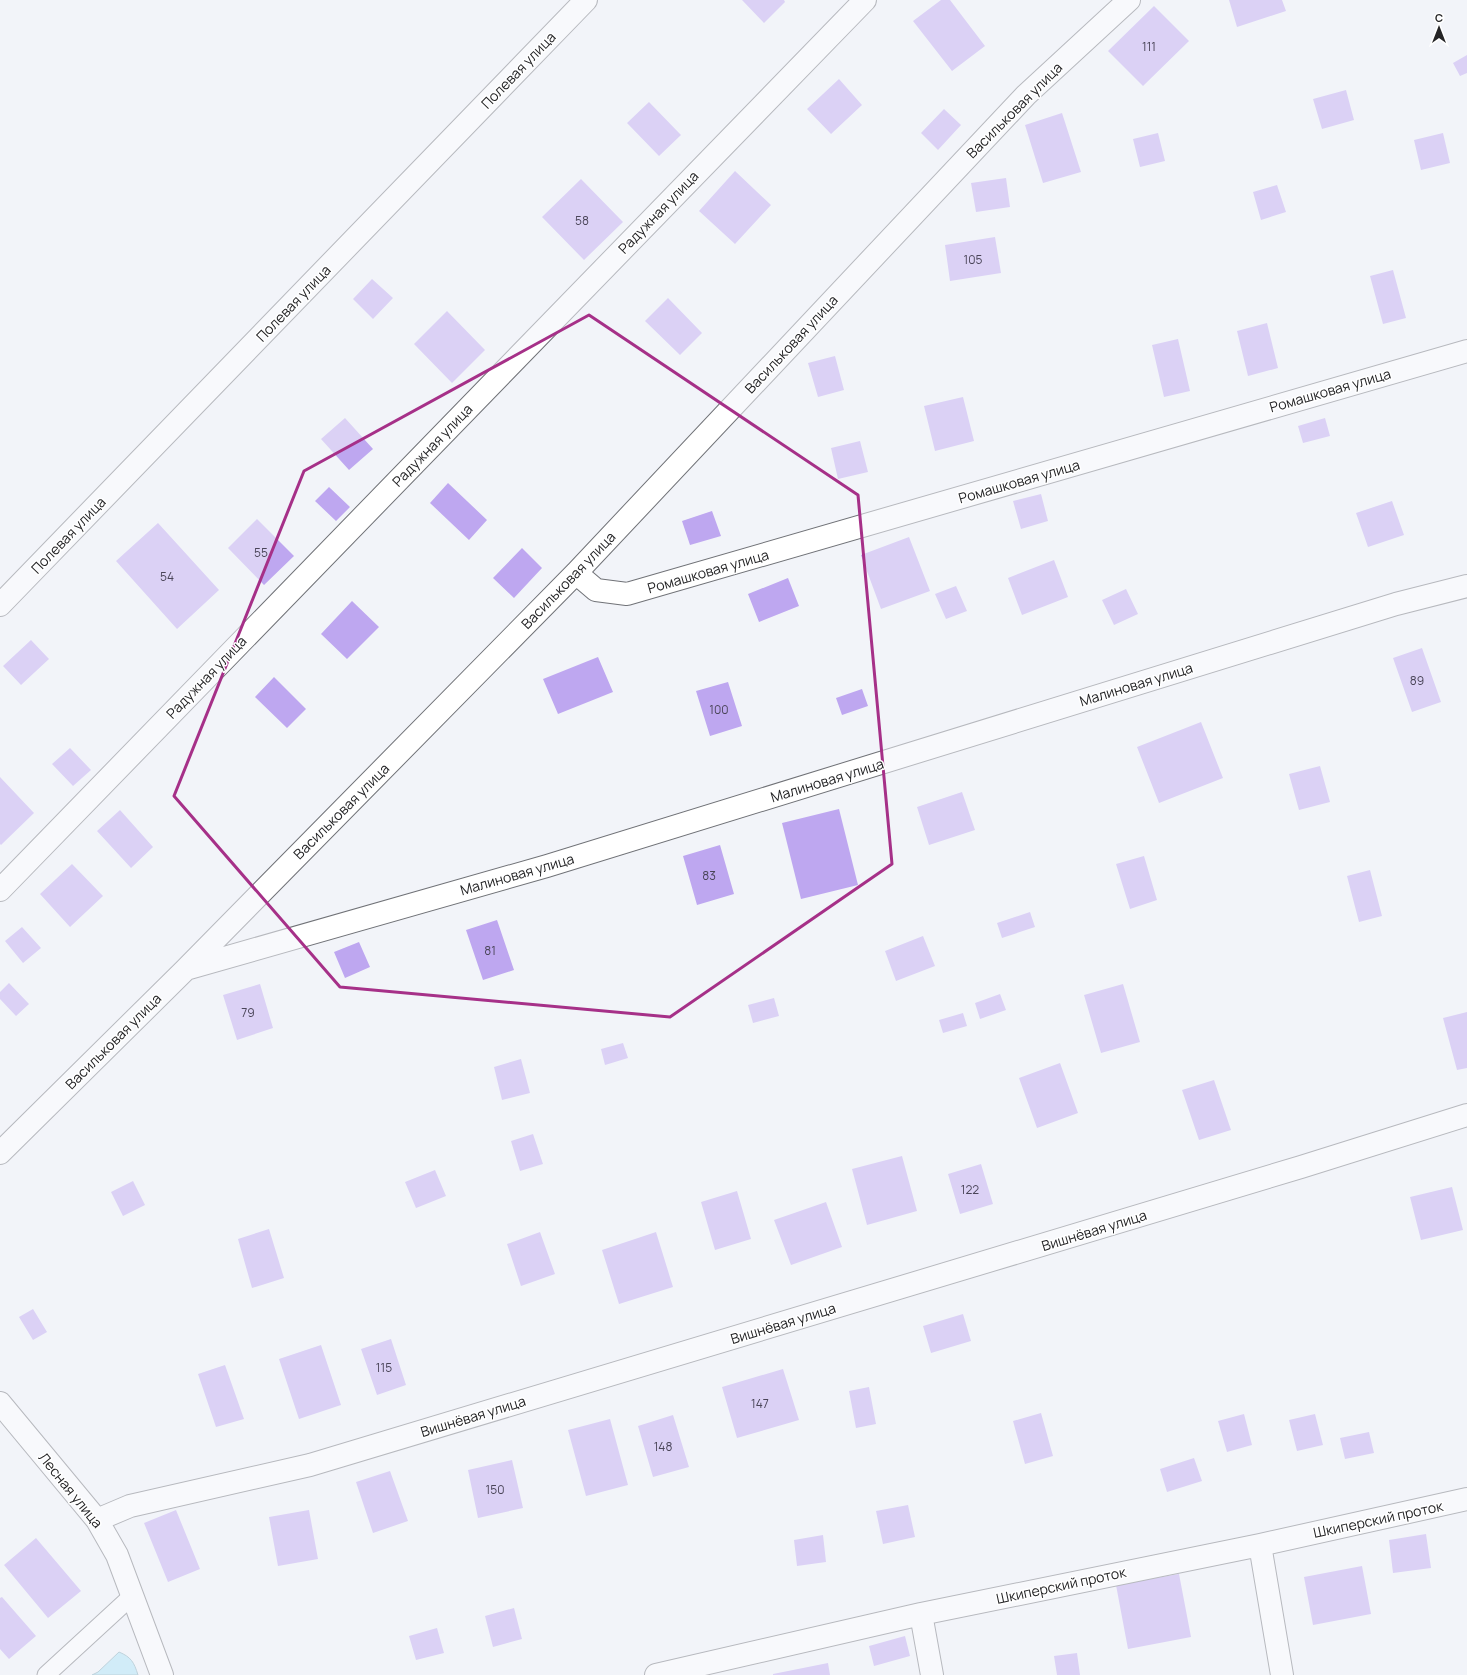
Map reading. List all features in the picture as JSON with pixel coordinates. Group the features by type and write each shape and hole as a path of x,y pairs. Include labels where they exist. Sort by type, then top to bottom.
{"street":[{"name":"Полевая улица","path":"0,605 586,0"},
{"name":"Радужная улица","path":"0,890 865,0"},
{"name":"Васильковая улица","path":"0,1153 185,970 576,573 1026,95 1129,0"},
{"name":"Ромашковая улица","path":"576,573 596,590 627,594 1467,351"},
{"name":"Малиновая улица","path":"185,970 547,866 1388,607 1467,586"},
{"name":"Вишнёвая улица","path":"97,1520 130,1506 310,1466 1301,1167 1467,1115"},
{"name":"Лесная улица","path":"0,1403 97,1520 117,1555 162,1675"},
{"name":"Шкиперский проток","path":"656,1675 921,1614 1260,1545 1467,1499"},
{"path":"1260,1545 1282,1675"},
{"path":"921,1614 932,1675"}],"lane":[{"path":"46,1675 132,1596"}],"highlighted area":[{"path":"589,315 858,495 892,864 670,1017 340,987 174,796 304,471"}],"water":[{"path":"119,1652 132,1660 138,1675 92,1675 98,1672"}],"building":[{"path":"742,0 784,0 785,2 764,23"},
{"path":"941,0 950,0 985,46 952,71 913,21"},
{"path":"1229,0 1282,0 1286,11 1237,27"},
{"path":"1154,6 1189,41 1143,86 1108,51"},
{"path":"1467,55 1467,73 1460,76 1453,63"},
{"path":"839,79 862,105 831,134 807,109"},
{"path":"1346,90 1354,120 1322,129 1313,99"},
{"path":"649,102 681,135 659,156 627,123"},
{"path":"944,109 961,125 938,150 921,133"},
{"path":"1062,113 1081,172 1043,183 1025,125"},
{"path":"1158,133 1165,161 1140,167 1133,139"},
{"path":"1443,133 1450,163 1421,170 1414,140"},
{"path":"735,171 771,205 735,244 699,211"},
{"path":"1006,178 1010,207 976,212 971,183"},
{"path":"581,179 623,222 584,260 542,217"},
{"path":"1277,185 1286,212 1261,220 1253,192"},
{"path":"995,237 1001,273 950,281 945,245"},
{"path":"1393,270 1406,318 1383,324 1370,276"},
{"path":"372,279 393,298 373,319 353,299"},
{"path":"668,298 702,333 680,355 645,321"},
{"path":"447,311 485,350 452,383 414,344"},
{"path":"1267,323 1278,368 1248,376 1237,331"},
{"path":"1178,339 1190,391 1164,397 1152,345"},
{"path":"835,356 844,390 818,397 808,363"},
{"path":"963,397 974,441 935,451 924,406"},
{"path":"345,418 373,449 349,470 321,439"},
{"path":"1325,418 1330,436 1303,443 1298,426"},
{"path":"860,441 868,472 838,479 831,448"},
{"path":"448,483 487,520 469,540 430,503"},
{"path":"329,487 350,507 336,521 315,501"},
{"path":"1041,494 1048,521 1021,529 1013,501"},
{"path":"1392,501 1404,535 1368,547 1356,513"},
{"path":"712,511 721,536 690,545 682,521"},
{"path":"257,519 294,556 264,585 228,548"},
{"path":"158,523 219,590 177,629 116,561"},
{"path":"909,537 930,591 881,609 861,555"},
{"path":"522,548 542,568 514,598 493,578"},
{"path":"1054,560 1068,597 1022,615 1008,578"},
{"path":"788,578 799,606 759,622 748,594"},
{"path":"956,586 967,611 946,619 935,594"},
{"path":"1126,589 1138,614 1114,625 1102,600"},
{"path":"352,601 379,627 347,659 321,634"},
{"path":"31,640 49,659 21,685 3,666"},
{"path":"1422,648 1441,702 1412,712 1393,658"},
{"path":"598,657 613,692 558,714 543,679"},
{"path":"274,677 306,709 287,728 255,697"},
{"path":"728,682 742,726 710,736 696,691"},
{"path":"862,689 868,706 842,715 836,698"},
{"path":"1201,722 1223,778 1159,803 1137,747"},
{"path":"70,748 91,770 73,786 52,764"},
{"path":"1320,766 1330,802 1299,810 1289,774"},
{"path":"0,777 34,813 1,845 0,844"},
{"path":"962,792 975,830 929,845 917,807"},
{"path":"839,809 858,885 801,899 782,823"},
{"path":"120,810 153,847 131,868 97,831"},
{"path":"720,845 734,894 697,905 683,856"},
{"path":"1144,856 1157,900 1130,909 1116,864"},
{"path":"72,864 103,896 70,927 40,894"},
{"path":"1370,870 1382,916 1359,922 1347,876"},
{"path":"1030,912 1035,927 1002,938 997,923"},
{"path":"497,920 514,970 483,980 466,930"},
{"path":"22,927 41,948 23,963 5,941"},
{"path":"923,936 935,966 896,981 885,951"},
{"path":"359,942 370,967 345,978 334,952"},
{"path":"9,983 29,1004 16,1016 0,999 0,992"},
{"path":"260,984 273,1028 237,1040 223,995"},
{"path":"1123,984 1140,1042 1101,1053 1084,995"},
{"path":"1000,994 1006,1010 980,1019 975,1003"},
{"path":"774,998 779,1016 753,1023 748,1005"},
{"path":"1467,1012 1467,1068 1457,1070 1443,1018"},
{"path":"963,1013 967,1026 943,1033 939,1020"},
{"path":"623,1043 628,1058 605,1065 601,1049"},
{"path":"521,1059 530,1093 502,1100 494,1067"},
{"path":"1060,1063 1078,1113 1037,1128 1019,1078"},
{"path":"1214,1080 1231,1130 1199,1140 1182,1090"},
{"path":"533,1134 543,1164 520,1171 511,1141"},
{"path":"902,1156 917,1211 867,1225 852,1169"},
{"path":"981,1164 993,1204 960,1214 948,1174"},
{"path":"435,1170 446,1196 416,1208 405,1182"},
{"path":"133,1181 145,1205 123,1216 111,1192"},
{"path":"1452,1187 1463,1230 1421,1240 1410,1197"},
{"path":"737,1191 751,1239 715,1250 701,1202"},
{"path":"826,1202 842,1247 791,1265 774,1220"},
{"path":"269,1229 284,1278 252,1288 238,1239"},
{"path":"540,1232 555,1274 521,1286 507,1244"},
{"path":"656,1232 673,1287 619,1304 602,1250"},
{"path":"33,1309 47,1332 33,1340 19,1317"},
{"path":"963,1314 971,1341 931,1353 923,1326"},
{"path":"391,1339 406,1385 377,1395 361,1349"},
{"path":"321,1345 341,1405 299,1419 279,1359"},
{"path":"225,1365 244,1419 216,1427 198,1374"},
{"path":"783,1369 799,1420 737,1438 722,1387"},
{"path":"869,1387 876,1424 856,1428 849,1391"},
{"path":"1041,1413 1053,1456 1025,1464 1013,1421"},
{"path":"1244,1414 1252,1445 1227,1452 1218,1421"},
{"path":"1315,1414 1323,1445 1297,1451 1289,1420"},
{"path":"673,1415 689,1467 653,1477 638,1426"},
{"path":"610,1419 628,1485 586,1496 568,1430"},
{"path":"1369,1432 1374,1453 1345,1459 1340,1438"},
{"path":"1194,1458 1202,1481 1167,1492 1160,1469"},
{"path":"512,1460 523,1508 478,1518 468,1470"},
{"path":"390,1471 408,1521 373,1533 356,1482"},
{"path":"908,1505 915,1537 883,1544 876,1511"},
{"path":"176,1510 200,1569 168,1582 144,1523"},
{"path":"309,1510 318,1559 278,1566 269,1517"},
{"path":"1426,1534 1431,1568 1393,1573 1389,1540"},
{"path":"823,1535 826,1562 797,1566 794,1540"},
{"path":"36,1538 81,1591 48,1618 4,1565"},
{"path":"1362,1566 1371,1614 1313,1625 1304,1577"},
{"path":"1179,1574 1191,1637 1128,1649 1116,1585"},
{"path":"2,1597 36,1636 9,1659 0,1649 0,1598"},
{"path":"514,1608 522,1639 493,1647 485,1616"},
{"path":"437,1628 444,1653 416,1660 409,1636"},
{"path":"905,1636 910,1656 874,1666 869,1646"},
{"path":"1077,1653 1080,1675 1057,1675 1054,1656"},
{"path":"828,1663 830,1675 773,1675 773,1674"}]}
